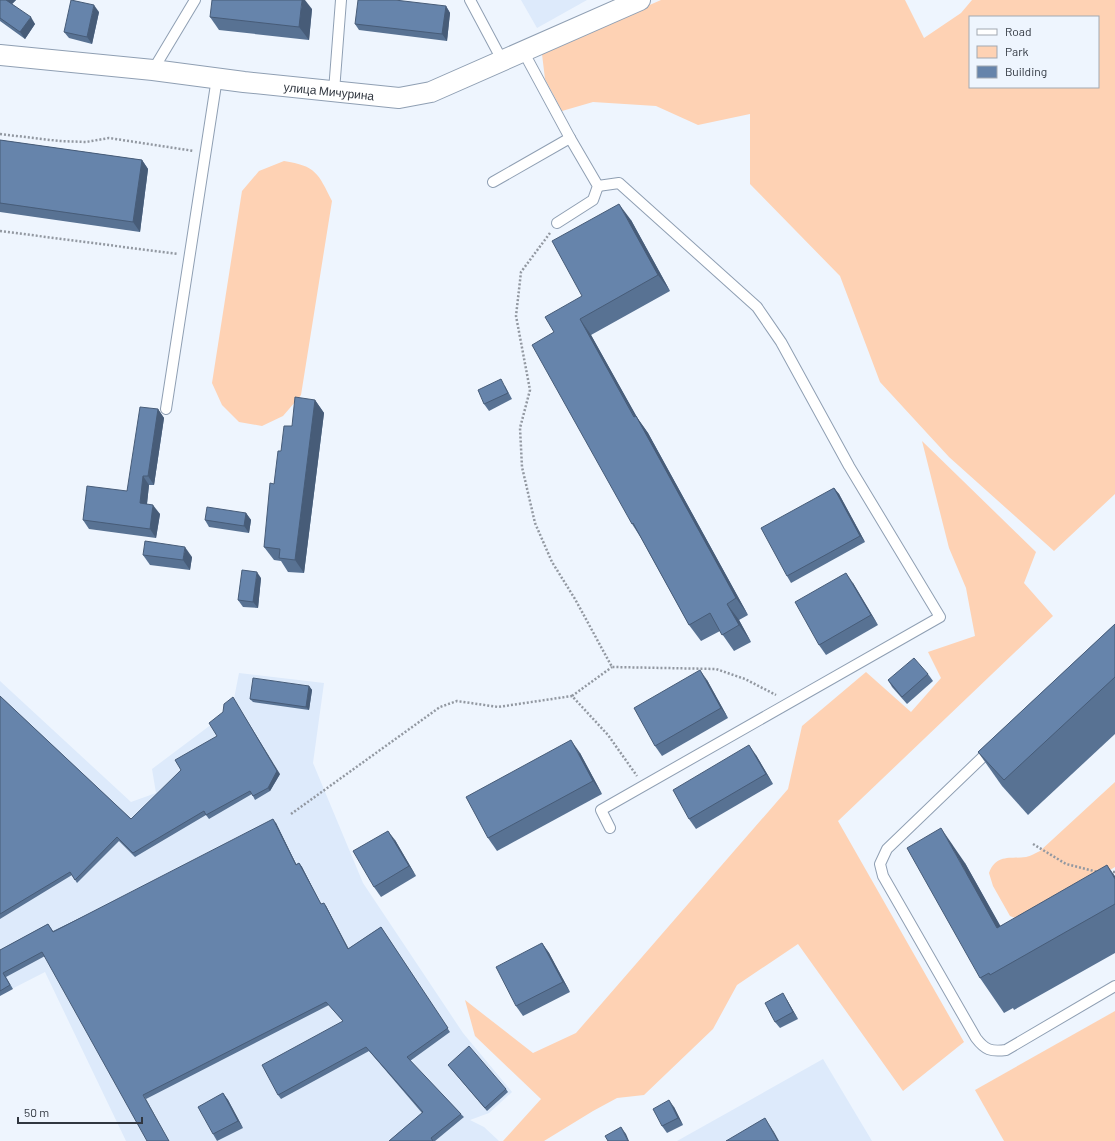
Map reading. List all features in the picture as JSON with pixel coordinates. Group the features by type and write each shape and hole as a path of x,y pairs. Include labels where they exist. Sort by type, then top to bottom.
{"street":[{"name":"улица Мичурина","path":"0,55 153,70 334,92 399,98 431,92 640,0"}],"lane":[{"path":"153,70 195,0"},
{"path":"334,92 341,0"},
{"path":"470,0 502,60"},
{"path":"523,51 598,186 593,200 557,223"},
{"path":"166,409 217,78"},
{"path":"493,182 570,138"},
{"path":"598,186 619,183 757,307 781,342 849,466 940,618 601,810 610,828"},
{"path":"1001,739 888,849 881,859 880,864 883,876 976,1038 985,1049 991,1051 1006,1050 1115,986"}],"path":[{"path":"0,134 86,142 109,138 206,152"},
{"path":"557,223 521,272 516,316 530,390 520,428 522,467 535,523 552,562 612,667"},
{"path":"0,231 190,256"},
{"path":"291,814 440,707 457,701 498,707 572,696 612,667 716,669 745,679 790,703"},
{"path":"572,696 608,735 644,786"},
{"path":"1033,844 1056,860 1076,868 1098,872 1115,872"}],"shaded area":[{"path":"521,0 587,0 537,28"},
{"path":"239,673 324,683 313,763 363,883 463,1033 512,1092 489,1113 470,1120 484,1127 499,1141 126,1141 45,972 0,995 0,681 131,802 156,793 152,769 232,709"},
{"path":"823,1059 872,1141 677,1141"}],"green space":[{"path":"661,0 905,0 924,38 961,13 972,0 1115,0 1115,494 1054,551 949,457 880,382 840,276 750,184 750,114 698,125 656,106 593,102 562,111 545,79 542,54 556,46"},
{"path":"284,161 303,165 315,172 332,201 301,395 283,416 262,426 239,422 222,405 212,383 242,191 259,171"},
{"path":"922,441 1036,552 1024,583 1053,616 838,821 964,1042 903,1091 798,944 737,985 713,1029 644,1095 617,1098 544,1141 503,1141 541,1099 475,1036 465,1000 533,1053 576,1033 788,789 802,726 866,672 911,712 941,678 928,652 975,636 966,588 949,548"},
{"path":"1115,782 1115,867 1031,917 1015,918 1010,916 993,886 989,873 995,863 1009,858 1026,857 1040,851"},
{"path":"1115,1011 1115,1141 1004,1141 975,1090"}],"building":[{"path":"0,0 6,0 31,17 20,32 0,18"},
{"path":"71,0 94,5 87,37 64,32"},
{"path":"212,0 302,0 299,27 210,17"},
{"path":"358,0 395,0 446,6 442,34 355,24"},
{"path":"0,140 142,160 133,222 0,203"},
{"path":"619,204 658,275 580,319 634,417 636,416 736,598 727,604 739,625 722,635 710,613 689,625 532,345 554,332 545,317 582,296 552,241"},
{"path":"501,379 508,393 484,404 478,390"},
{"path":"295,397 315,400 295,560 279,558 280,549 264,547 270,483 274,484 278,451 281,451 284,426 292,426"},
{"path":"140,407 158,409 148,476 143,476 140,503 153,505 150,529 83,520 87,486 127,491"},
{"path":"834,488 860,536 787,576 761,528"},
{"path":"207,507 246,513 244,526 205,520"},
{"path":"145,541 185,547 183,560 143,555"},
{"path":"242,570 257,572 253,602 238,600"},
{"path":"846,573 871,615 819,645 795,602"},
{"path":"1115,624 1115,677 1004,780 978,752"},
{"path":"914,658 928,674 902,697 888,680"},
{"path":"700,670 721,708 655,746 634,708"},
{"path":"253,678 309,686 306,707 250,699"},
{"path":"0,696 131,819 181,770 175,760 217,736 209,723 223,712 224,704 233,697 277,771 268,788 253,796 250,791 206,815 204,811 133,853 117,837 75,880 70,872 0,914"},
{"path":"571,740 593,781 488,838 466,797"},
{"path":"749,745 766,774 689,819 673,790"},
{"path":"273,819 296,865 299,863 321,904 324,903 348,949 381,927 448,1028 407,1057 461,1114 431,1138 433,1141 389,1141 423,1112 366,1047 278,1095 262,1065 343,1021 326,1002 143,1095 169,1141 147,1141 42,952 3,973 10,985 0,991 0,950 48,924 53,932"},
{"path":"941,828 997,928 1107,865 1115,879 1115,904 990,975 989,973 980,978 907,848"},
{"path":"388,831 409,866 374,887 353,851"},
{"path":"542,943 563,982 516,1006 496,967"},
{"path":"783,993 793,1012 775,1022 765,1003"},
{"path":"469,1046 506,1089 485,1108 448,1065"},
{"path":"223,1093 238,1121 213,1134 198,1107"},
{"path":"669,1100 678,1118 662,1126 653,1109"},
{"path":"765,1118 778,1141 726,1141"},
{"path":"621,1127 628,1141 608,1141 605,1136"}]}
